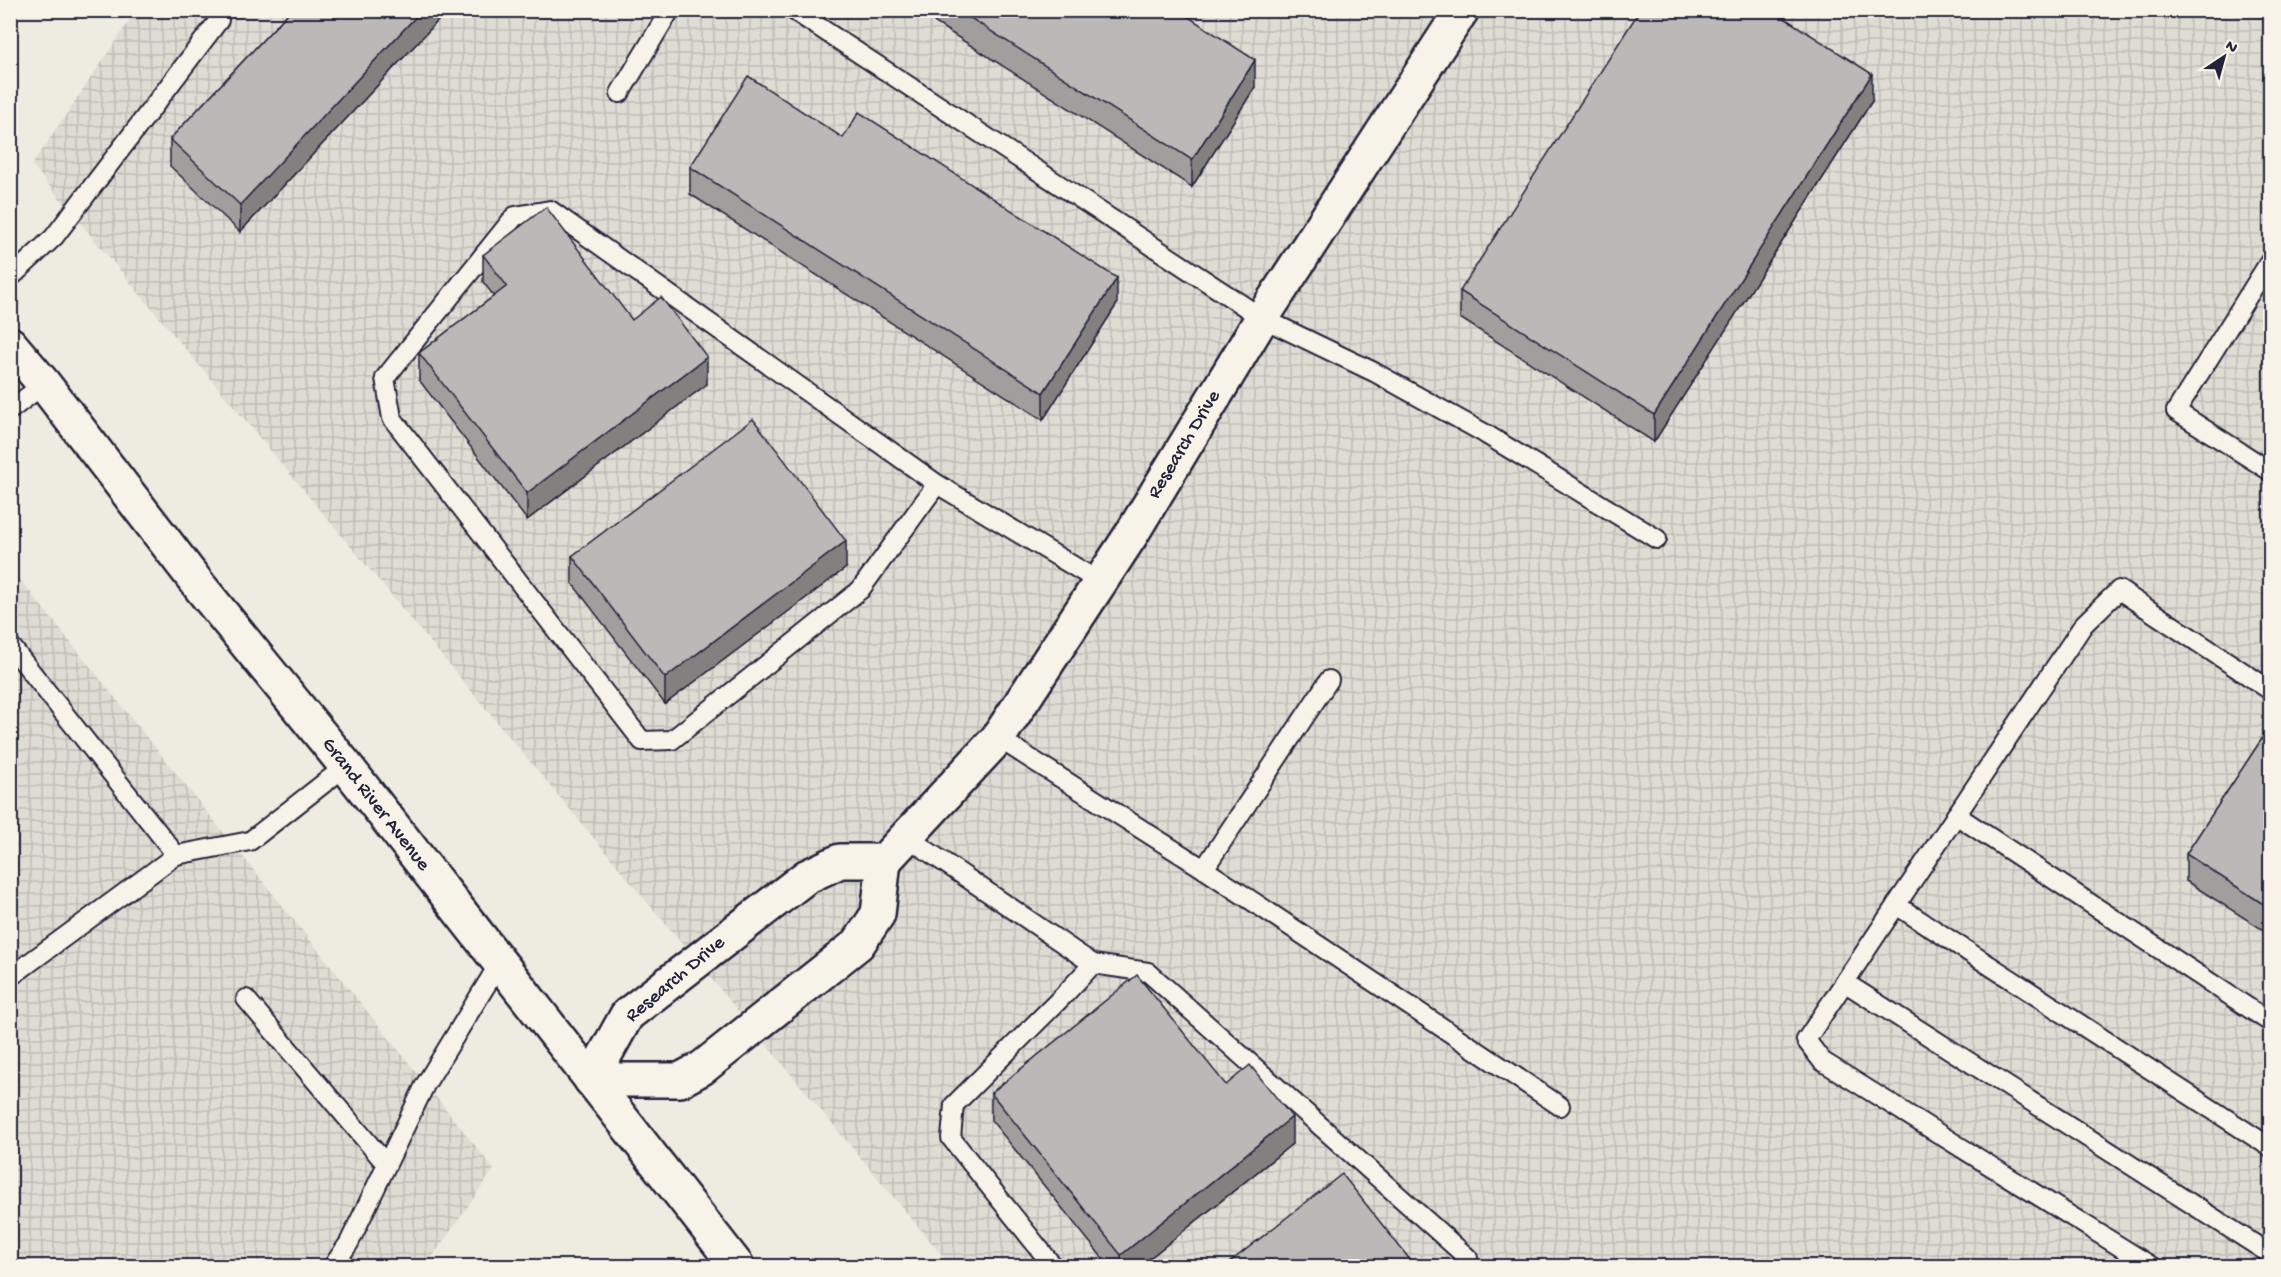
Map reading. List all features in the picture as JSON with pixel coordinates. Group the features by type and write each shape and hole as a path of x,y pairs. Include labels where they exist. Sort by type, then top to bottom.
{"street":[{"name":"Research Drive","path":"591,1080 627,1015 806,877 840,861 884,861 998,738 1100,582 1262,318 1462,10"},
{"name":"Grand River Avenue","path":"10,344 44,384 201,588 346,766 737,1266"},
{"path":"591,1080 680,1080 702,1068 858,944 878,914 884,861"}],"lane":[{"path":"620,93 670,10"},
{"path":"793,10 1262,318 1374,372 1484,433 1657,539"},
{"path":"10,278 54,237 219,20"},
{"path":"938,484 860,590 672,740 642,741 392,418 385,378 515,216 550,210 938,484 1100,582"},
{"path":"2271,261 2176,411 2271,471"},
{"path":"10,410 44,384"},
{"path":"2151,1266 1822,1061 1806,1040 2084,624 2119,590 2271,690"},
{"path":"10,645 176,855"},
{"path":"1204,869 1329,680"},
{"path":"998,738 1204,869 1560,1106"},
{"path":"10,977 176,855 250,841 346,766"},
{"path":"1956,815 2271,1022"},
{"path":"907,837 1093,964 1148,972 1468,1258 1469,1266"},
{"path":"1896,905 2271,1147"},
{"path":"333,1266 349,1243 425,1085 499,964"},
{"path":"1053,1266 951,1138 954,1105 1093,964"},
{"path":"1844,981 2271,1254"},
{"path":"246,999 386,1164"}],"shaded area":[{"path":"136,11 2270,11 2270,1266 951,1266 32,165"},
{"path":"10,567 494,1169 426,1266 11,1266"}],"building":[{"path":"291,10 422,10 240,205 170,139"},
{"path":"958,10 1178,10 1255,60 1192,160"},
{"path":"1640,10 1772,10 1872,74 1654,415 1460,291"},
{"path":"748,76 843,138 859,112 1117,278 1043,393 690,167"},
{"path":"546,207 632,320 661,297 707,357 527,493 419,353 507,286 483,255"},
{"path":"753,419 846,541 665,678 572,556"},
{"path":"2271,725 2271,909 2186,854"},
{"path":"1137,975 1226,1085 1250,1065 1292,1117 1121,1255 991,1093"},
{"path":"1342,1174 1415,1266 1225,1266"}]}
